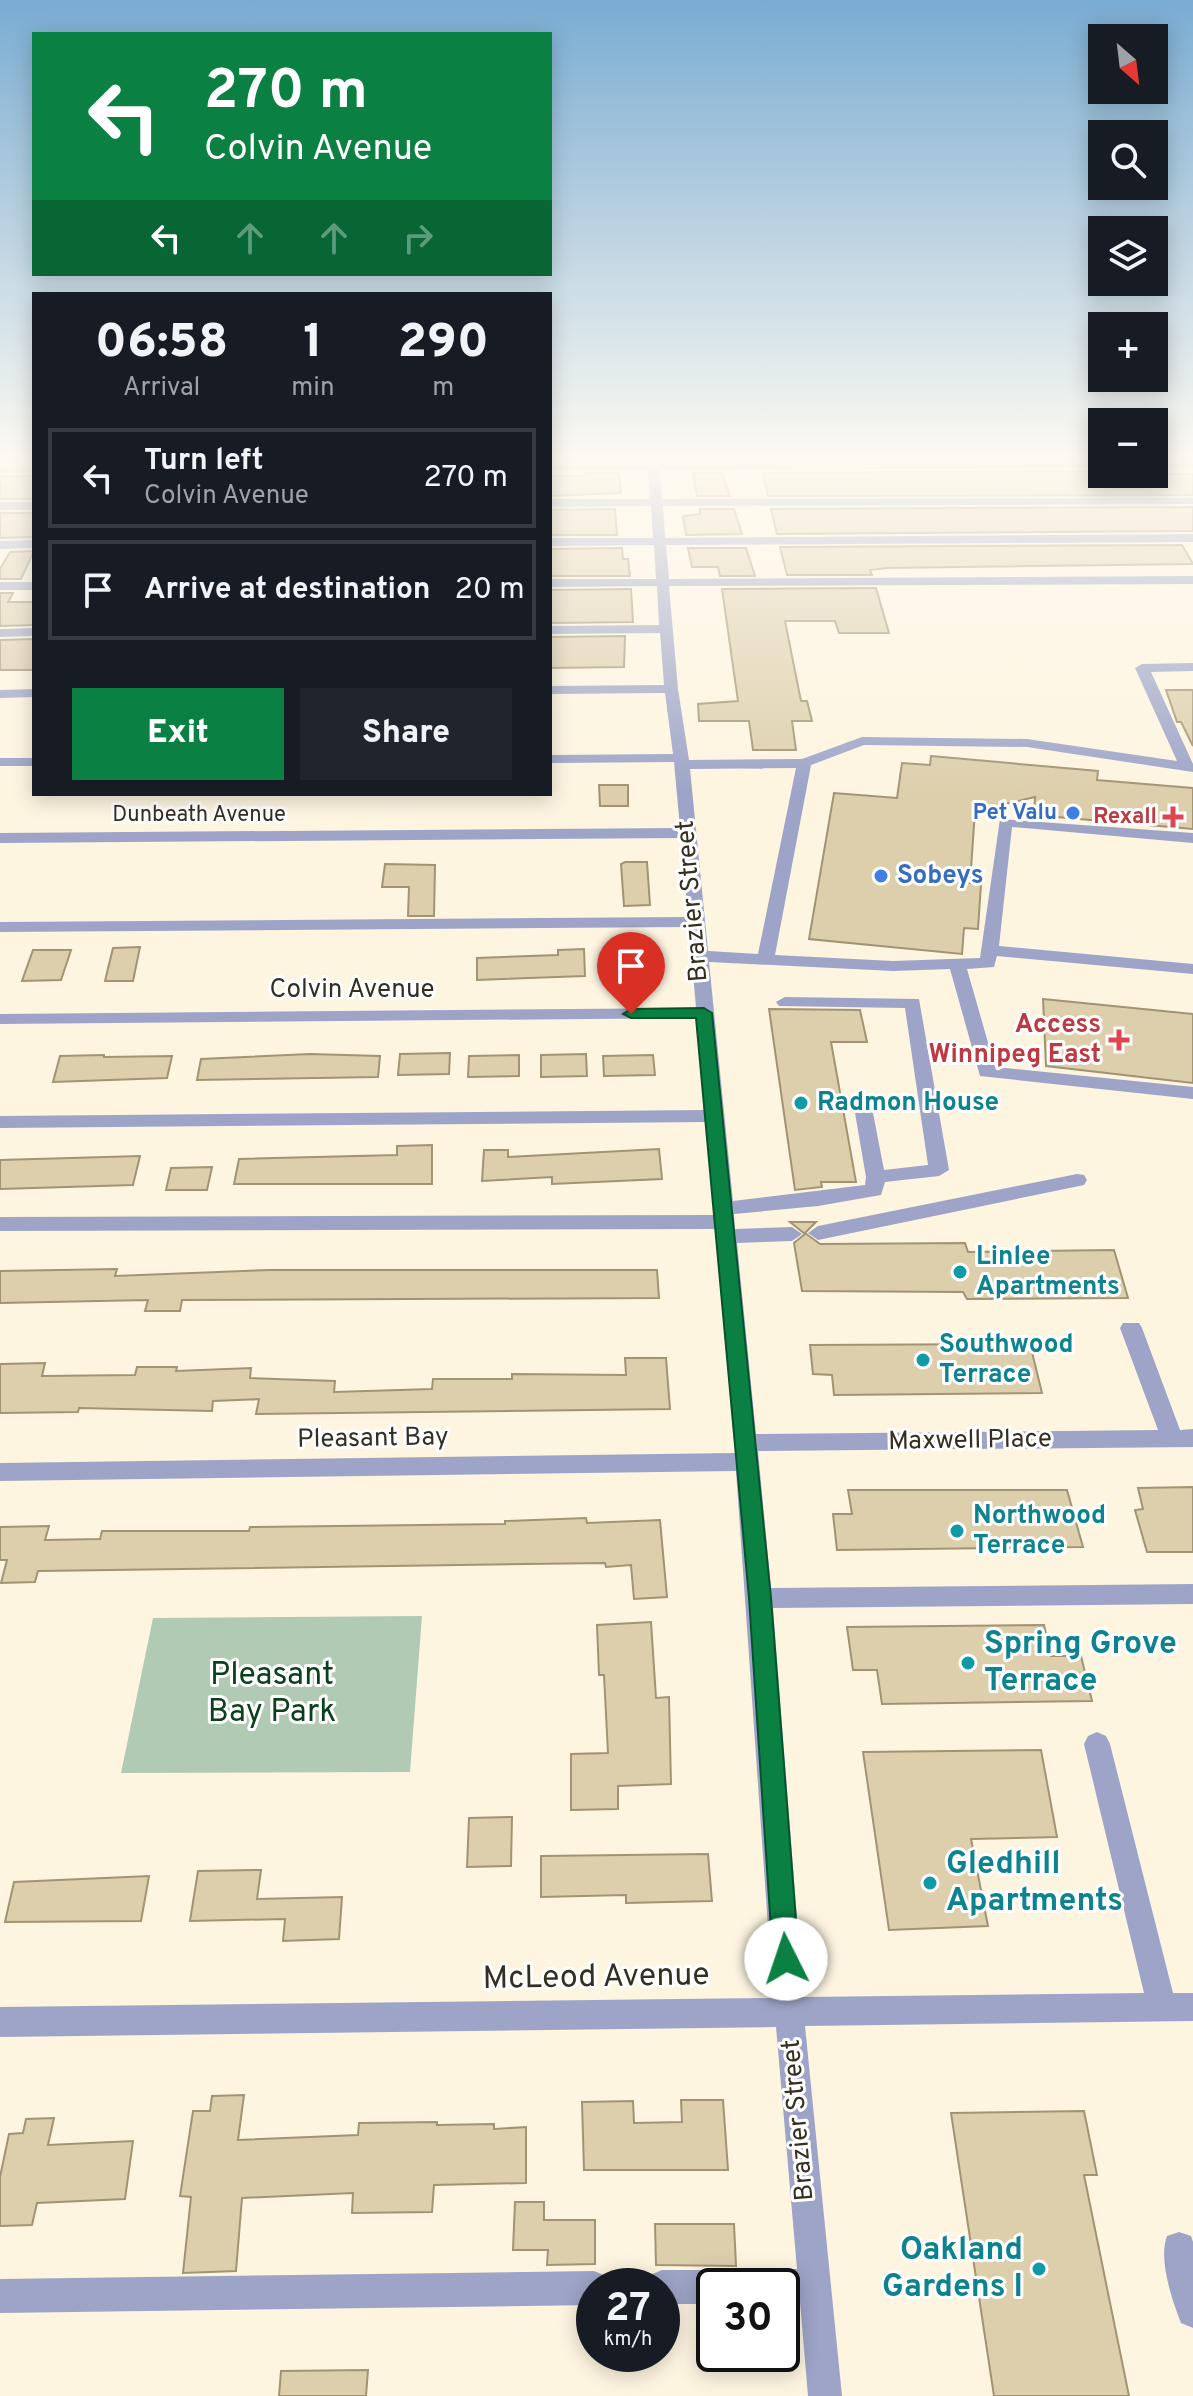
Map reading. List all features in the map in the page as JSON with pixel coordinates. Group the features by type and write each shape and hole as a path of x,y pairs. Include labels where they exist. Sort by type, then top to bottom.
{"street":[{"name":"Brazier Street","path":"661,570 747,1452 789,2011 825,2396"},
{"path":"552,583 1193,580"},
{"path":"0,586 32,586"},
{"path":"552,630 667,629"},
{"path":"0,633 32,632"},
{"path":"1190,768 1142,668 1193,667"},
{"path":"552,690 671,689"},
{"path":"0,694 32,693"},
{"path":"552,759 804,763 862,741 1027,743 1190,768"},
{"path":"0,762 32,762"},
{"path":"766,958 804,763"},
{"path":"699,956 893,966 988,963 1005,822 1193,838"},
{"name":"Dunbeath Avenue","path":"0,838 687,833"},
{"path":"0,927 695,922"},
{"path":"989,950 1193,969"},
{"path":"958,966 987,1072 1193,1093"},
{"path":"785,1002 913,1003 939,1170 876,1177"},
{"name":"Colvin Avenue","path":"0,1019 704,1013"},
{"path":"725,1222 874,1190 876,1177 864,1113"},
{"path":"0,1122 714,1116"},
{"path":"818,1233 1077,1180"},
{"path":"0,1224 725,1222 792,1234"},
{"path":"1131,1328 1183,1438"},
{"name":"Maxwell Place","path":"747,1452 1183,1438"},
{"name":"Pleasant Bay","path":"0,1472 747,1452"},
{"path":"760,1598 1193,1594"},
{"path":"1097,1744 1162,2008"},
{"name":"McLeod Avenue","path":"0,2022 1193,2007"},
{"path":"1179,2248 1193,2311"},
{"path":"800,2285 815,2285"},
{"path":"0,2296 576,2288"}],"green space":[{"name":"Pleasant Bay Park","path":"422,1616 410,1772 121,1773 153,1618"}],"building":[{"path":"0,570 25,570 21,579 0,579"},
{"path":"552,570 629,570 630,576 552,576"},
{"path":"719,570 753,570 755,576 720,576"},
{"path":"786,570 872,570 872,575 787,575"},
{"path":"876,588 889,633 839,633 835,621 785,621 801,701 807,701 812,721 792,721 796,750 753,750 749,721 699,721 698,704 738,701 722,589"},
{"path":"631,589 633,622 552,623 552,590"},
{"path":"0,593 13,593 8,602 32,602 32,625 0,626"},
{"path":"625,636 624,667 552,668 552,637"},
{"path":"32,639 32,670 0,670 0,640"},
{"path":"1166,690 1193,690 1193,746 1181,722 1177,722"},
{"name":"Sobeys","path":"931,756 1098,771 1097,780 1193,788 1193,829 1034,815 1035,797 975,811 970,883 981,884 978,929 964,928 962,954 809,939 834,793 897,798 902,763 930,765"},
{"path":"599,785 628,785 628,806 600,806"},
{"path":"647,862 650,905 624,906 621,864"},
{"path":"385,864 435,865 434,916 408,916 409,887 382,887"},
{"path":"140,947 133,981 105,981 113,948"},
{"path":"584,949 585,976 477,980 477,958 558,955 558,950"},
{"path":"33,950 71,950 61,980 22,981"},
{"name":"Access Winnipeg East","path":"1043,999 1193,1014 1193,1083 1046,1066"},
{"name":"Radmon House","path":"769,1009 860,1010 867,1042 831,1042 856,1182 821,1182 822,1187 795,1190"},
{"path":"450,1053 449,1074 398,1075 400,1054"},
{"path":"310,1054 380,1056 378,1077 197,1080 201,1059"},
{"path":"586,1054 587,1076 541,1077 541,1055"},
{"path":"519,1055 519,1076 468,1077 469,1056"},
{"path":"653,1055 655,1075 604,1076 603,1056"},
{"path":"60,1056 172,1056 167,1078 53,1082"},
{"path":"432,1145 432,1184 234,1184 239,1159 397,1155 397,1146"},
{"path":"659,1149 662,1179 552,1184 552,1177 482,1181 484,1150 508,1150 508,1157"},
{"path":"140,1156 133,1185 0,1189 0,1160"},
{"path":"212,1167 207,1190 166,1190 171,1168"},
{"name":"Linlee Apartments","path":"790,1222 816,1222 805,1233 820,1244 965,1243 968,1252 1114,1250 1128,1298 967,1299 963,1292 802,1291 794,1243 805,1234"},
{"path":"117,1269 115,1276 270,1270 657,1270 659,1298 182,1300 180,1311 145,1311 148,1300 0,1303 0,1271"},
{"name":"Southwood Terrace","path":"1030,1344 1042,1393 834,1395 832,1375 813,1374 810,1345"},
{"path":"625,1358 666,1358 670,1409 256,1414 259,1399 213,1401 212,1411 79,1408 78,1412 0,1413 0,1364 45,1363 42,1376 135,1375 137,1367 177,1367 176,1371 251,1368 250,1378 335,1381 334,1392 432,1389 433,1379 512,1379 512,1374 626,1375"},
{"path":"1193,1487 1193,1552 1147,1552 1135,1510 1143,1509 1138,1488"},
{"name":"Northwood Terrace","path":"848,1490 1067,1490 1083,1547 837,1550 833,1514 852,1514"},
{"path":"586,1518 587,1523 660,1520 667,1597 634,1599 631,1565 606,1567 605,1563 38,1571 35,1582 1,1583 7,1560 0,1560 0,1527 49,1526 45,1540 100,1539 102,1531 249,1531 250,1527 505,1524 505,1521"},
{"path":"651,1622 656,1698 669,1697 671,1784 618,1786 618,1809 571,1810 571,1754 608,1753 604,1675 599,1675 597,1625"},
{"name":"Spring Grove Terrace","path":"1044,1625 1051,1656 1081,1656 1092,1701 882,1704 877,1670 853,1670 847,1627"},
{"name":"Gledhill Apartments","path":"1041,1750 1057,1837 971,1839 988,1926 889,1930 863,1752"},
{"path":"512,1817 511,1866 467,1867 469,1818"},
{"path":"708,1854 712,1901 626,1903 626,1895 541,1897 541,1856"},
{"path":"261,1870 257,1899 342,1897 339,1939 283,1941 285,1919 190,1921 198,1871"},
{"path":"149,1876 141,1921 5,1922 14,1882"},
{"path":"244,2095 238,2140 358,2135 359,2123 437,2122 437,2125 494,2124 494,2129 526,2127 526,2183 434,2185 432,2212 352,2213 353,2193 242,2198 236,2271 183,2273 191,2197 180,2196 193,2111 210,2111 212,2096"},
{"path":"681,2100 723,2100 728,2170 584,2170 582,2102 633,2101 634,2123 682,2122"},
{"name":"Oakland Gardens I","path":"1084,2111 1097,2175 1084,2175 1129,2396 994,2396 951,2113"},
{"path":"54,2118 48,2145 133,2141 125,2199 37,2203 32,2225 0,2226 0,2177 9,2134 23,2133 26,2119"},
{"path":"515,2202 544,2202 544,2220 595,2220 595,2264 547,2265 548,2250 513,2250"},
{"path":"655,2224 734,2224 736,2266 656,2265"},
{"path":"368,2370 366,2396 279,2396 281,2371"}],"place":[{"name":"Pet Valu","path":"1073,813"},
{"name":"Rexall","path":"1173,817"},
{"name":"Sobeys","path":"881,876"},
{"name":"Access Winnipeg East","path":"1119,1040"},
{"name":"Radmon House","path":"801,1103"},
{"name":"Linlee Apartments","path":"960,1272"},
{"name":"Southwood Terrace","path":"923,1360"},
{"name":"Northwood Terrace","path":"957,1531"},
{"name":"Spring Grove Terrace","path":"968,1663"},
{"name":"Gledhill Apartments","path":"930,1883"},
{"name":"Oakland Gardens I","path":"1039,2269"}],"route":[{"path":"631,1014 704,1013 760,1598 786,1959"}]}
